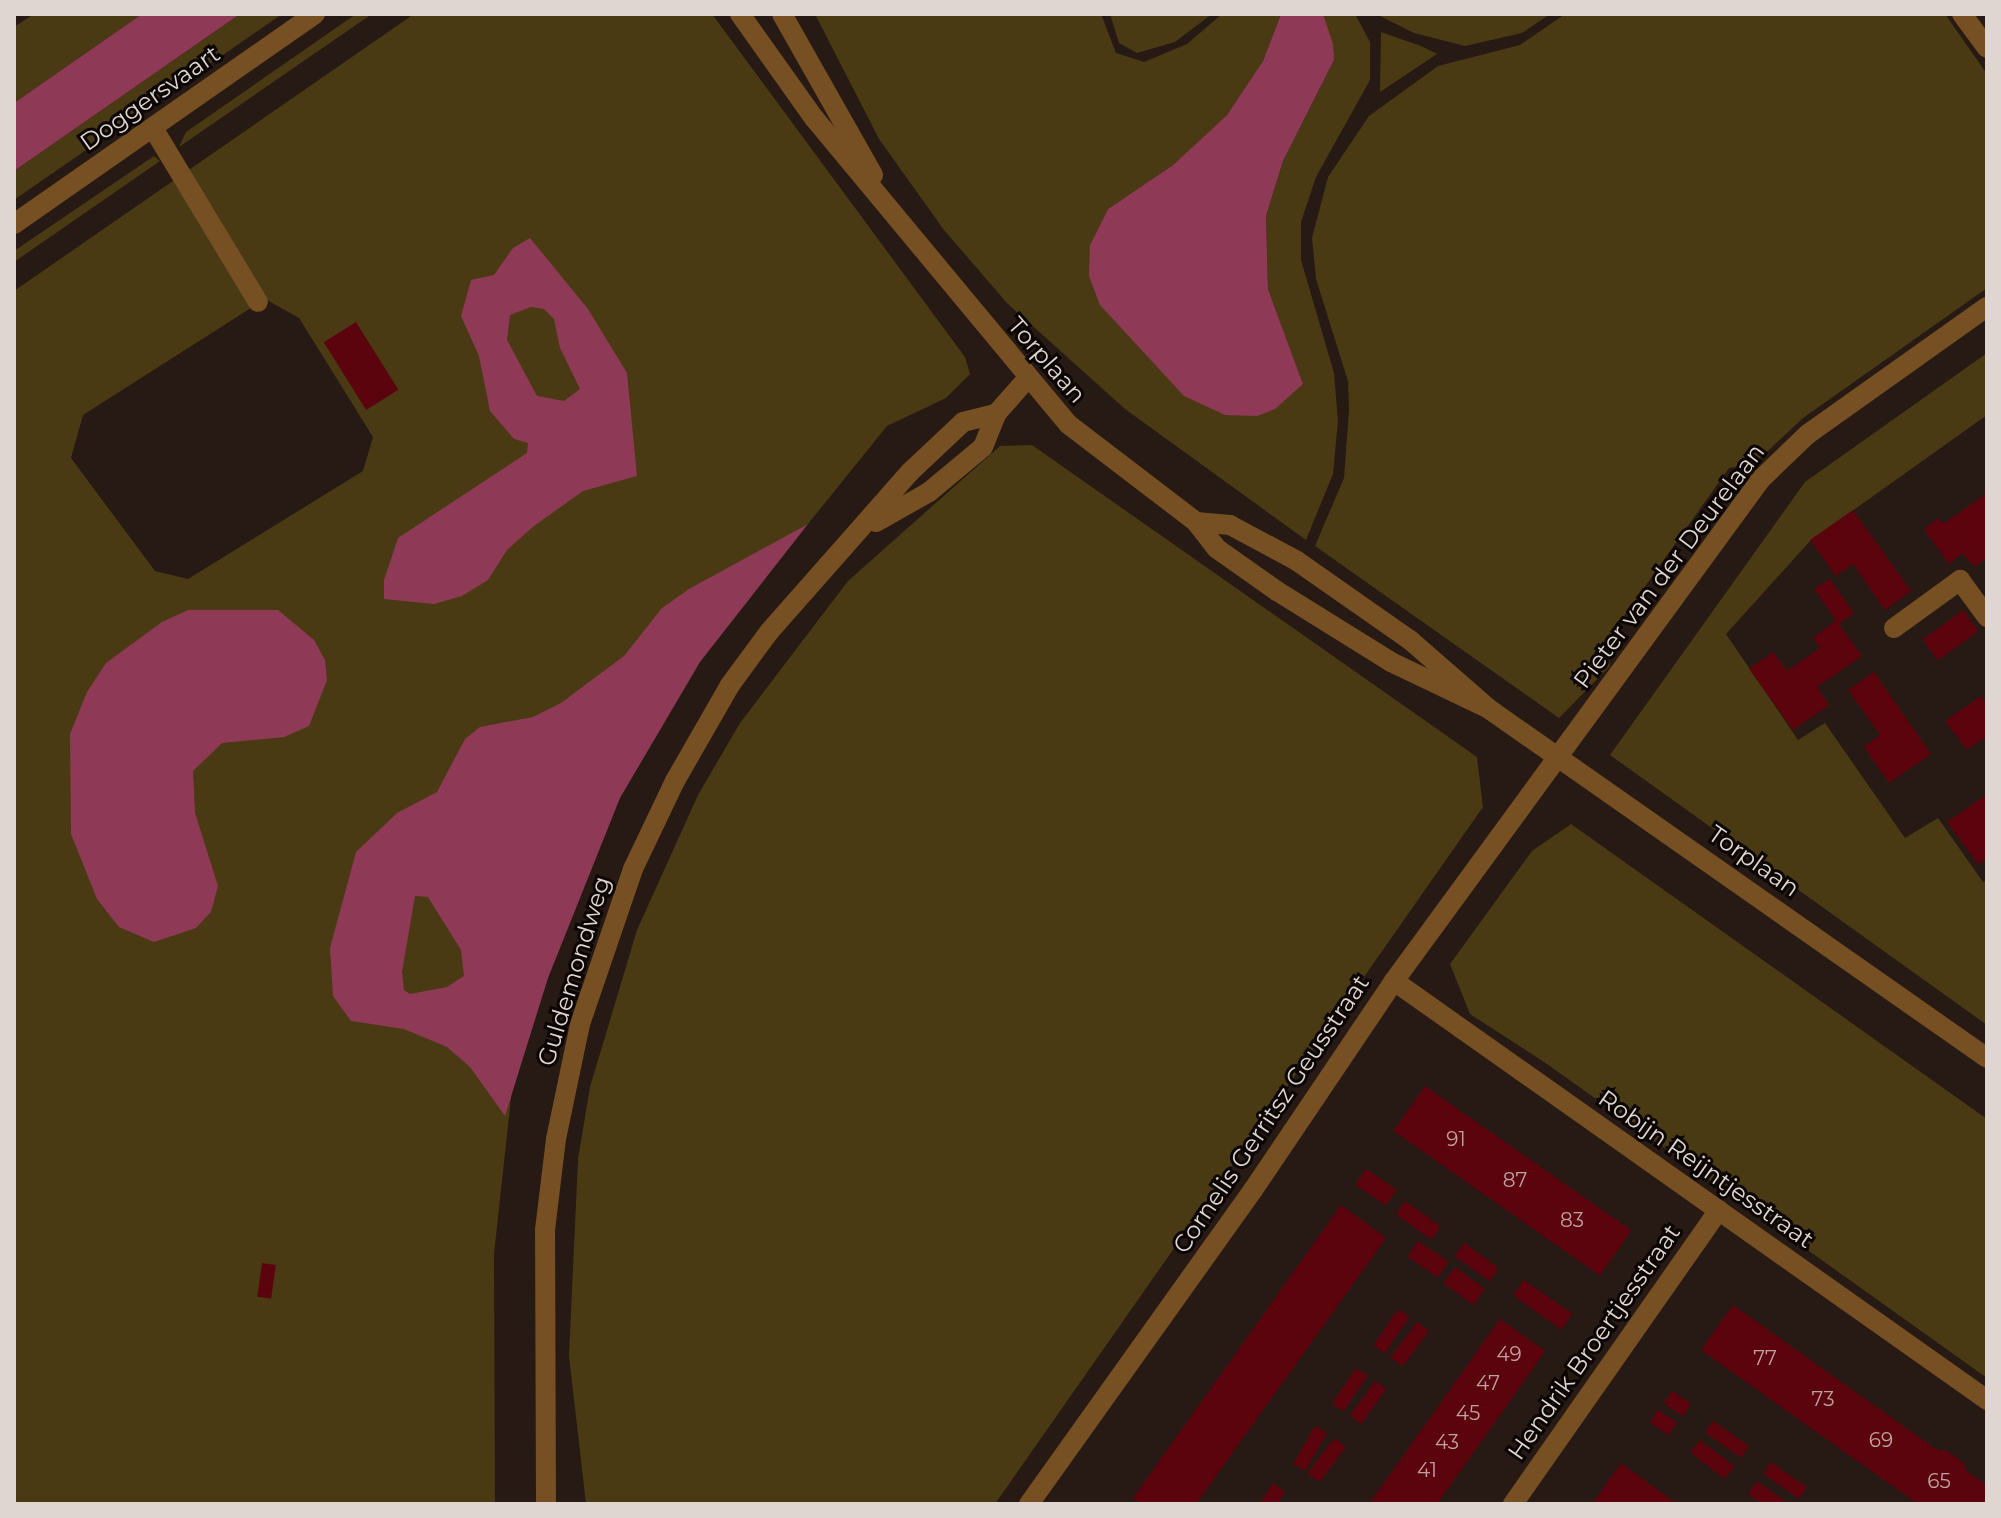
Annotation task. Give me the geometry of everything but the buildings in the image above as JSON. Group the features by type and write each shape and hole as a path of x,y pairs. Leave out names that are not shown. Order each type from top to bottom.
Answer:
{"street":[{"name":"Doggersvaart","path":"14,224 315,14"},
{"name":"Torplaan","path":"740,14 814,118 887,203 1026,380 1092,446 1196,522 1216,548 1277,591 1391,662 1489,709"},
{"name":"Torplaan","path":"782,14 836,103 887,203"},
{"path":"1962,14 1987,48"},
{"path":"153,128 258,302"},
{"name":"Pieter van der Deurelaan","path":"1560,757 1768,471 1808,434 1987,307"},
{"name":"Guldemondweg","path":"866,528 929,492 983,447 996,414 1026,380"},
{"name":"Guldemondweg","path":"546,1504 545,1230 571,1060 611,923 675,781 730,685 818,570 866,528 910,472 963,422 996,414"},
{"name":"Torplaan","path":"1196,522 1230,525 1297,561 1410,640 1489,709 1987,1058"},
{"path":"1894,628 1960,580 1980,592 1987,617"},
{"name":"Cornelis Gerritsz Geusstraat","path":"1029,1504 1253,1190 1394,981 1560,757"},
{"name":"Robijn Reijntjesstraat","path":"1394,981 1987,1400"},
{"name":"Hendrik Broertjesstraat","path":"1513,1504 1719,1210"}],"shaded area":[{"path":"34,14 142,14 14,103 14,27"},
{"path":"142,14 240,14 14,171 14,103"},
{"path":"240,14 282,14 14,200 14,171"},
{"path":"356,14 372,14 179,147 186,132"},
{"path":"414,14 712,14 965,357 970,374 946,398 887,426 808,524 789,535 741,584 599,808 515,1062 494,1254 495,1504 14,1504 14,291","holes":["265,299 299,318 373,437 363,471 188,579 155,571 71,458 83,415"]},
{"path":"815,14 1101,14 1116,53 1144,62 1187,44 1222,14 1281,14 1263,61 1227,115 1173,165 1108,209 1090,245 1303,384 1268,289 1266,216 1283,161 1334,60 1323,14 1355,14 1370,42 1370,80 1316,177 1301,222 1301,260 1334,373 1338,421 1333,474 1306,540 1125,409 1007,303 944,230 879,139"},
{"path":"1110,14 1212,14 1175,42 1137,53 1119,43"},
{"path":"1281,14 1323,14 1333,44 1334,60 1283,161 1266,216 1268,289 1303,384 1275,409 1257,416 1225,415 1184,396 1100,305 1089,276 1090,245 1108,209 1173,165 1227,115 1263,61"},
{"path":"1376,14 1550,14 1522,33 1465,46 1414,33"},
{"path":"1565,14 1945,14 1987,74 1987,288 1803,418 1754,464 1729,468 1607,640 1610,666 1559,718 1315,546 1344,478 1349,410 1348,381 1316,279 1312,238 1328,177 1369,116 1438,66 1520,45"},
{"path":"1381,32 1421,46 1437,54 1380,92"},
{"path":"154,156 160,161 14,262 14,251"},
{"path":"530,238 588,309 627,373 637,476 583,491 534,526 507,550 488,580 462,596 434,604 384,599 384,580 398,538 527,453 528,443 514,439 490,411 479,356 461,316 471,280 494,275 513,248","holes":["531,307 544,309 554,319 560,348 580,389 564,401 537,396 507,340 510,315"]},
{"path":"1987,353 1987,415 1810,541 1726,634 1798,740 1825,723 1905,838 1938,818 1983,882 1987,880 1987,1025 1610,755 1805,482"},
{"path":"1032,445 1477,757 1483,807 995,1504 586,1504 569,1356 578,1159 590,1087 637,930 698,795 740,723 848,581 1000,446"},
{"path":"808,524 700,662 620,798 548,978 505,1116 470,1067 447,1047 404,1029 351,1021 333,996 330,948 356,852 397,813 437,792 465,739 480,727 533,717 561,703 624,656 662,608 689,589","holes":["415,896 428,897 461,950 464,976 447,987 410,994 404,990 402,972"]},
{"path":"188,610 278,610 314,640 325,660 327,680 309,726 284,737 222,743 193,771 195,813 218,886 211,912 196,928 154,942 119,927 97,899 71,834 70,734 87,692 106,663 162,622"},
{"path":"1571,824 1987,1119 1987,1378 1547,1064 1470,1014 1450,964 1532,851"}]}
